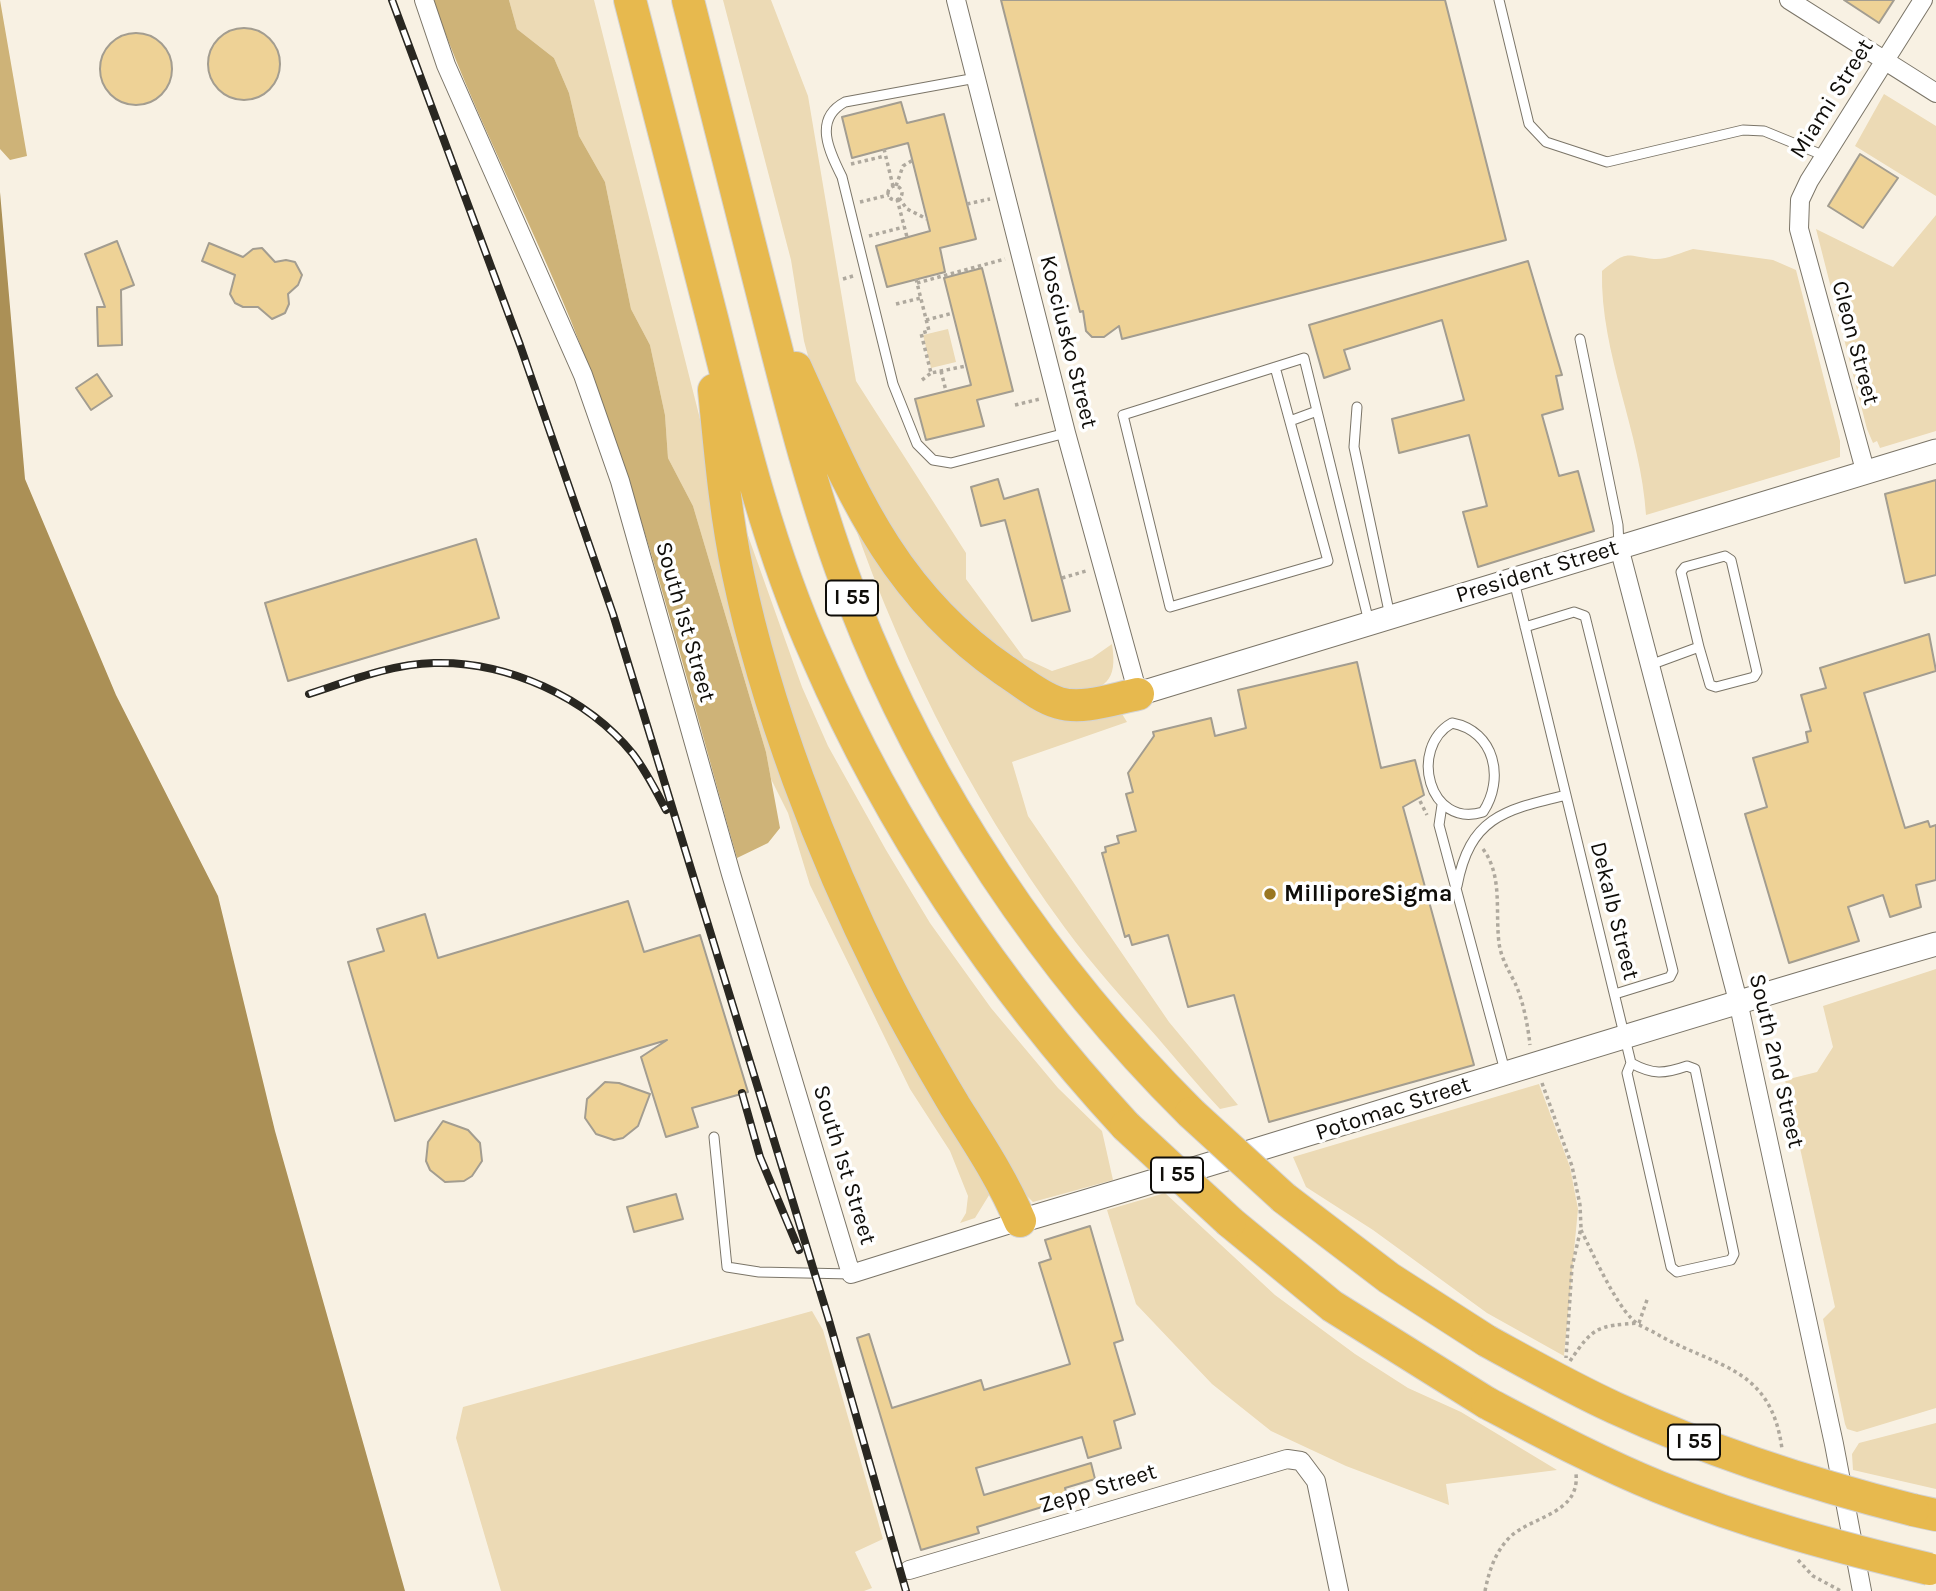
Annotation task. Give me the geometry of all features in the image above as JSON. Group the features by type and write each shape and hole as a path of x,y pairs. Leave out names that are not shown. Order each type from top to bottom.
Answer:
{"highway":[{"name":"I 55","path":"630,0 753,475 781,565 816,655 857,743 904,831 954,912 1052,1042 1126,1126 1230,1222 1332,1306 1487,1403 1608,1465 1807,1549"},
{"name":"I 55","path":"688,0 799,435 853,602 891,690 932,771 981,853 1036,933 1102,1016 1191,1113 1284,1198 1389,1278 1487,1341 1612,1407 1727,1455 1846,1493 1925,1512"},
{"path":"704,287 726,512 738,576 765,674 796,769 841,887 883,978 948,1094 994,1167 1020,1221"},
{"path":"763,296 867,520 907,580 929,604 987,658 1059,703 1095,703 1138,694"},
{"path":"1807,1549 1934,1576"}],"street":[{"name":"South 1st Street","path":"424,0 446,65 583,375 620,481 734,887 850,1274"},
{"name":"Kosciusko Street","path":"956,0 1066,433 1138,694"},
{"path":"1789,0 1936,93"},
{"name":"Miami Street","path":"1798,229 1800,201 1825,156 1923,0"},
{"name":"Cleon Street","path":"1798,229 1865,471"},
{"name":"President Street","path":"1138,694 1936,451"},
{"name":"South 2nd Street","path":"1619,547 1738,1001 1834,1444 1862,1591"},
{"name":"Potomac Street","path":"850,1274 1313,1135 1738,1001 1936,944"},
{"name":"Zepp Street","path":"909,1570 1287,1459 1301,1461 1316,1481 1339,1591"}],"lane":[{"path":"1499,0 1529,124 1546,142 1607,162 1743,130 1764,131 1825,156"},
{"path":"976,78 845,102 832,110 826,122 827,137 848,205 893,384 914,438 933,460 951,463 1066,433"},
{"path":"1580,339 1618,525 1619,547"},
{"path":"1275,367 1328,561 1170,607 1123,415 1275,367 1304,358 1317,411 1380,621"},
{"path":"1356,407 1354,447 1380,621"},
{"path":"1290,421 1317,411"},
{"path":"1725,556 1731,560 1758,672 1754,677 1716,687 1710,685 1699,647 1681,572 1685,567 1725,556"},
{"name":"Dekalb Street","path":"1514,579 1631,1063 1627,1073 1671,1267 1677,1272 1731,1260 1734,1254 1695,1069 1687,1066 1663,1074 1647,1072 1631,1063"},
{"path":"1525,627 1574,612 1585,616 1673,971 1671,977 1615,994"},
{"path":"1650,665 1699,647"},
{"path":"1452,723 1472,730 1490,751 1496,775 1493,797 1483,813 1469,817 1452,812 1442,805 1431,780 1428,762 1430,745 1439,731 1452,723"},
{"path":"1456,887 1471,840 1491,821 1524,805 1566,795"},
{"path":"1442,805 1439,825 1505,1073"},
{"path":"1483,813 1491,821"},
{"path":"715,1137 727,1267 759,1272 850,1274"}],"path":[{"path":"884,149 895,186 902,191 898,198 906,237"},
{"path":"851,164 886,156"},
{"path":"889,195 903,166 912,160"},
{"path":"848,205 889,195 898,198 907,209 927,219"},
{"path":"967,204 990,199"},
{"path":"856,239 904,227"},
{"path":"930,373 921,333 929,331 917,281 1005,259"},
{"path":"896,304 921,298"},
{"path":"926,320 953,313"},
{"path":"922,380 930,373 966,366"},
{"path":"941,371 946,391"},
{"path":"1015,405 1042,398"},
{"path":"1062,578 1086,571"},
{"path":"1420,802 1431,821 1439,825"},
{"path":"1471,840 1490,857 1495,872 1499,942 1506,968 1516,985 1536,1064 1577,1185 1580,1228 1572,1267 1565,1370 1588,1334 1610,1325 1639,1323"},
{"path":"1580,1228 1633,1320 1668,1341 1715,1359 1746,1377 1776,1418 1783,1456"},
{"path":"1639,1323 1648,1297"},
{"path":"1485,1591 1492,1564 1511,1536 1566,1504 1574,1491 1575,1466"},
{"path":"1807,1549 1813,1576 1841,1591"}],"shaded area":[{"path":"0,0 27,156 10,160 0,149"},
{"path":"433,0 509,0 517,29 554,58 569,93 579,136 605,182 631,309 650,345 665,415 668,458 693,506 766,752 780,828 768,843 737,858 641,520 596,387 571,321 465,81"},
{"path":"509,0 594,0 699,415 753,663 991,1192 975,1218 960,1223 966,1213 968,1196 950,1151 910,1089 810,885 788,813 771,779 766,752 693,506 668,458 665,415 650,345 631,309 605,182 579,136 569,93 554,58 517,29"},
{"path":"723,0 771,0 808,96 856,381 966,553 966,579 1024,658 1052,671 1092,658 1112,644 1111,675 1101,686 1072,697 993,653 891,546 814,378 804,341 791,260"},
{"path":"1884,94 1936,126 1936,196 1855,146"},
{"path":"0,192 25,479 116,695 218,896 275,1131 405,1591 0,1591"},
{"path":"1936,215 1936,431 1880,448 1877,441 1873,443 1867,429 1816,229 1893,267"},
{"path":"1693,249 1773,260 1796,270 1840,441 1840,457 1646,515 1637,454 1607,332 1602,271 1622,257 1659,259"},
{"path":"948,329 956,362 931,368 923,335"},
{"path":"841,486 979,661 1119,709 1127,722 1012,762 1028,816 1169,1022 1238,1105 1220,1109 1110,984 1029,877 964,770 935,716 884,603"},
{"path":"741,516 802,687 828,746 886,850 930,923 991,1008 1058,1088 1102,1131 1113,1180 1033,1202 964,1103 927,1036 814,790 759,618"},
{"path":"1936,969 1936,1408 1857,1432 1847,1429 1845,1424 1823,1319 1835,1307 1785,1080 1817,1072 1833,1047 1823,1006"},
{"path":"1539,1084 1570,1167 1578,1209 1564,1356 1487,1313 1373,1230 1306,1187 1293,1157"},
{"path":"1165,1193 1275,1295 1355,1354 1408,1388 1461,1412 1557,1470 1446,1484 1449,1505 1346,1466 1271,1431 1212,1384 1136,1304 1107,1210"},
{"path":"812,1311 823,1330 883,1539 855,1552 872,1588 864,1591 501,1591 456,1438 463,1407"},
{"path":"1936,1423 1936,1489 1853,1470 1852,1454 1859,1443"}],"building":[{"path":"1001,0 1445,0 1506,240 1122,339 1119,326 1104,337 1092,337 1086,331 1083,311 1080,312"},
{"path":"1844,0 1894,0 1879,23"},
{"path":"237,28 251,28 270,38 280,57 280,71 270,90 251,100 237,100 218,90 208,71 208,57 218,38"},
{"path":"129,33 143,33 162,43 172,62 172,76 162,95 143,105 129,105 110,95 100,76 100,62 110,43"},
{"path":"901,102 907,123 944,114 976,239 940,248 945,272 887,287 876,246 930,231 908,143 852,158 842,117"},
{"path":"1860,154 1898,178 1863,228 1828,206"},
{"path":"117,241 134,285 121,290 122,345 98,346 97,307 105,307 85,254"},
{"path":"209,243 243,257 253,249 262,248 275,262 295,262 302,275 298,285 288,294 289,304 285,313 272,319 258,307 243,307 235,303 230,294 235,275 202,261"},
{"path":"1528,261 1562,375 1556,376 1563,409 1542,415 1559,476 1578,471 1594,531 1478,567 1463,512 1487,506 1469,435 1399,453 1392,419 1464,400 1442,320 1344,350 1350,369 1324,378 1309,325"},
{"path":"982,268 1013,391 977,400 984,426 926,440 915,399 971,385 944,278"},
{"path":"97,374 112,396 91,410 76,388"},
{"path":"998,479 1004,499 1038,489 1070,611 1032,621 1005,520 981,526 971,487"},
{"path":"1936,480 1936,575 1905,583 1885,494"},
{"path":"476,539 499,618 288,681 265,603"},
{"path":"1929,634 1936,671 1864,693 1905,828 1928,821 1930,827 1936,825 1936,880 1916,885 1921,907 1890,917 1883,895 1848,907 1859,941 1789,963 1745,814 1767,807 1753,758 1808,742 1806,732 1811,731 1801,695 1826,688 1820,668"},
{"name":"MilliporeSigma","path":"1357,662 1381,768 1415,760 1424,795 1403,807 1474,1065 1269,1122 1234,995 1188,1007 1168,935 1132,945 1129,935 1125,937 1102,853 1106,852 1105,847 1119,843 1117,836 1136,831 1126,794 1133,792 1128,773 1154,736 1153,732 1211,718 1215,736 1246,728 1238,690"},
{"path":"628,901 644,952 700,935 748,1092 692,1108 698,1127 666,1137 641,1057 667,1040 395,1121 348,962 384,951 377,929 425,914 438,958"},
{"path":"605,1082 619,1083 650,1094 638,1126 623,1138 614,1140 596,1134 585,1118 587,1099"},
{"path":"443,1121 468,1130 480,1143 482,1161 472,1176 464,1181 445,1182 430,1170 426,1161 428,1142"},
{"path":"676,1194 683,1219 634,1232 627,1207"},
{"path":"1090,1226 1123,1340 1114,1343 1135,1414 1114,1421 1121,1448 1088,1458 1082,1437 976,1468 984,1495 1091,1463 1095,1479 1065,1488 1068,1499 977,1527 979,1533 921,1550 857,1338 869,1334 892,1408 981,1380 984,1390 1070,1364 1039,1263 1051,1259 1045,1240"}],"railway":[{"path":"392,0 520,345 613,614 828,1317 906,1591"},
{"path":"309,694 370,674 418,664 462,664 517,676 544,686 593,715 633,754 666,810"},
{"path":"742,1093 760,1157 799,1250"}],"place":[{"name":"MilliporeSigma","path":"1270,894"}]}
